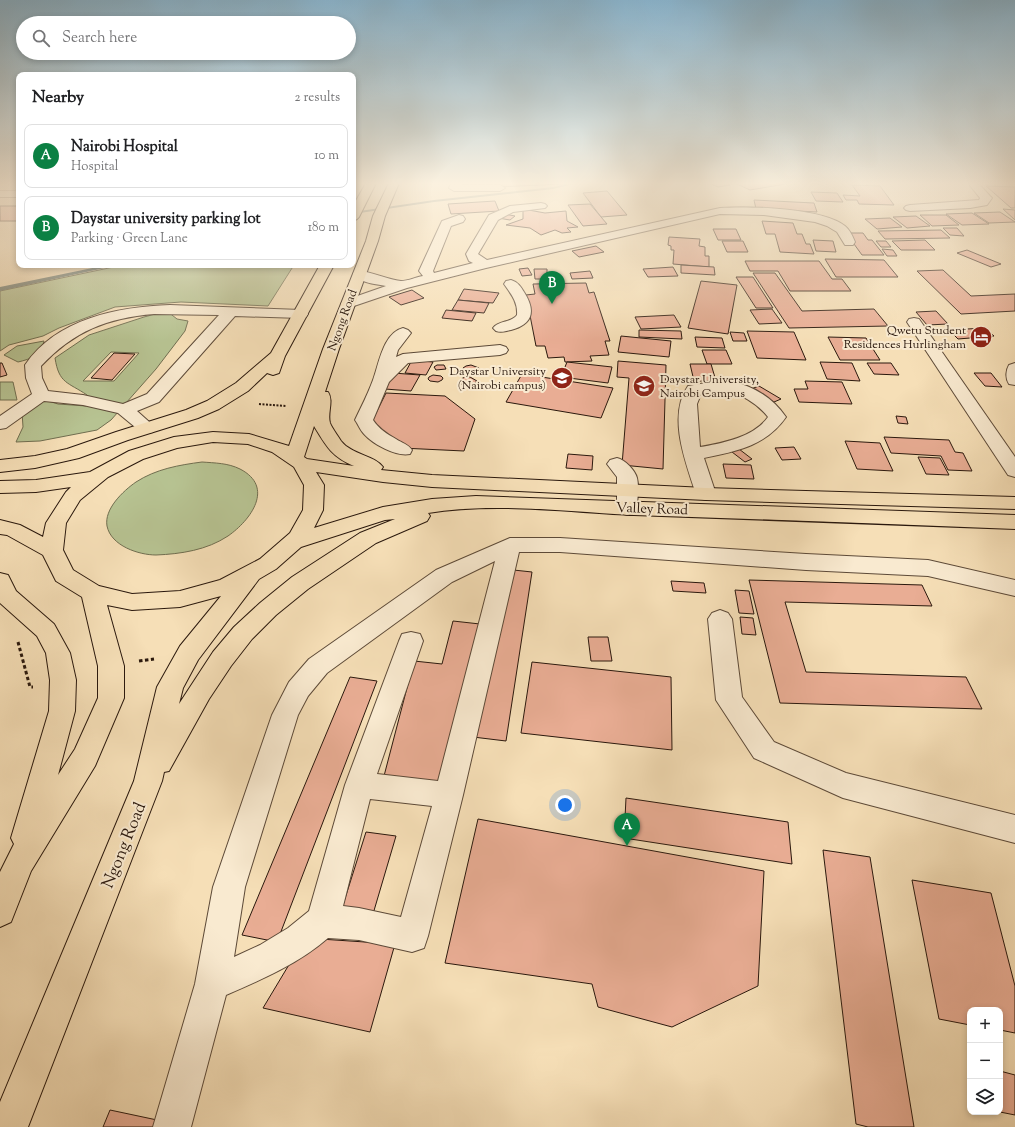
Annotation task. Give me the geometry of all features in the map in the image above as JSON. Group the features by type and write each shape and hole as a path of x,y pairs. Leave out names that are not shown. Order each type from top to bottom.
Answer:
{"main road":[{"name":"Ngong Road","path":"298,461 312,408 374,236"},
{"path":"174,443 244,403 265,382 272,373 277,356 325,268"},
{"path":"0,466 35,462 72,454 192,414 213,405 242,387 277,356"},
{"path":"323,377 321,422 335,446 349,457 374,467 416,479"},
{"path":"213,437 248,439 279,448 298,461 314,485 313,510 298,538 268,564 251,574 227,586 180,599 132,602 92,593 64,575 52,550 56,523 73,496 97,476 136,455 174,443 213,437"},
{"name":"Valley Road","path":"298,461 383,476 627,499 1015,522"},
{"path":"0,486 15,488 52,485 97,476"},
{"name":"Valley Road","path":"294,542 383,514 448,504 476,502 627,499 706,494 1015,503"},
{"path":"148,781 200,692 222,659 243,633 268,609 300,583 368,538 448,504"},
{"path":"0,527 13,530 52,550"},
{"name":"Ngong Road","path":"9,1127 148,781 170,687 189,653 251,574"},
{"path":"0,580 7,596 46,630 58,653 63,680 62,711 19,863 0,911"},
{"path":"19,863 85,757 111,698 111,666 92,593"}],"street":[{"path":"431,278 426,271 441,236"},
{"path":"483,236 472,254 474,258 485,264"},
{"path":"348,304 402,285 485,264 611,236"},
{"path":"845,236 849,242"},
{"path":"360,274 372,279 402,285"},
{"path":"501,328 518,323 523,317 523,304 517,290 511,284"},
{"path":"41,395 34,378 33,366 47,350 75,330 110,317 148,309 301,314"},
{"path":"124,409 146,402 153,398 231,311"},
{"path":"914,322 1015,471"},
{"path":"403,333 390,349 381,380 364,420 371,431 390,444 403,450"},
{"path":"381,380 403,359 500,350"},
{"path":"1015,368 1015,380"},
{"path":"694,454 720,449 748,440 774,424 777,417 772,408 751,394 731,387 710,387 694,390 688,404 690,444 706,494"},
{"path":"0,424 41,395 83,400 124,409 147,428"},
{"path":"617,464 627,477 627,499"},
{"path":"172,1127 212,984 229,887 285,715 298,689 318,666 444,576 510,545 560,545 806,562 928,568 1015,588"},
{"path":"322,921 359,924 412,936 510,545"},
{"path":"720,619 729,700 764,750 842,785 1015,829"},
{"path":"212,984 272,957 300,940 322,921 359,785 412,641"},
{"path":"359,785 448,795"}],"path":[{"path":"244,403 312,408"},
{"path":"18,641 30,687 63,680"}],"green space":[{"path":"109,268 292,268 268,306 181,302 115,307 59,328 43,336 9,345 0,351 0,291"},
{"path":"167,311 177,319 188,321 185,331 156,369 111,420 97,430 40,441 16,442 23,427 22,412 45,400 58,404 86,406 87,395 62,378 55,358 89,335","holes":["111,352 139,353 114,381 83,381"]},
{"path":"44,341 41,350 35,356 27,359 18,362 4,355 17,346"},
{"path":"0,382 13,382 17,400 0,400"},
{"path":"202,462 221,464 240,469 250,476 256,485 258,494 256,503 251,513 237,529 220,541 203,548 156,555 149,555 134,551 120,544 114,539 107,526 107,520 111,507 120,495 136,482 152,474 176,466"}],"building":[{"path":"716,236 739,236 741,240 718,240"},
{"path":"775,236 803,236 806,244 810,244 814,254 780,252"},
{"path":"848,236 865,236 868,240 872,240 884,255 862,255"},
{"path":"882,236 947,236 950,238 885,239"},
{"path":"669,237 700,239 699,246 705,247 705,256 709,256 709,267 673,264 674,250 671,250 671,246 668,245"},
{"path":"813,240 833,241 836,252 816,251"},
{"path":"925,240 935,250 901,250 892,241"},
{"path":"722,241 743,241 748,252 727,252"},
{"path":"876,241 886,241 891,247 881,247"},
{"path":"596,246 604,252 579,257 572,251"},
{"path":"882,249 893,250 897,256 887,256"},
{"path":"967,250 1001,264 991,267 957,253"},
{"path":"825,259 884,260 898,277 836,277"},
{"path":"745,261 819,261 832,279 842,279 851,291 790,291 778,271 750,271"},
{"path":"681,265 714,267 715,275 681,273"},
{"path":"673,267 678,276 648,277 643,269"},
{"path":"528,268 532,275 522,276 519,269"},
{"path":"534,269 547,269 547,279 535,279"},
{"path":"943,270 971,296 1015,294 1015,311 961,314 917,271"},
{"path":"590,271 593,278 572,279 570,273"},
{"path":"753,273 775,273 802,311 874,309 888,326 789,328"},
{"path":"736,277 753,277 773,308 756,308"},
{"path":"701,281 737,285 728,334 688,328"},
{"path":"586,283 589,293 594,292 610,341 605,341 609,355 590,356 592,361 565,362 564,357 548,358 545,346 536,346 526,295 535,294 533,284"},
{"path":"464,289 499,293 493,303 458,300"},
{"path":"412,290 424,298 401,305 389,297"},
{"path":"458,300 489,303 484,313 452,310"},
{"path":"772,309 782,323 759,324 750,310"},
{"path":"446,310 476,313 472,321 442,318"},
{"path":"936,311 948,324 927,325 916,312"},
{"path":"674,315 681,327 641,329 635,317"},
{"path":"985,328 994,336 958,339 949,330"},
{"path":"639,330 681,331 682,339 639,337"},
{"path":"747,331 794,332 806,360 757,358"},
{"path":"730,332 744,333 747,341 733,341"},
{"path":"621,336 671,341 669,357 618,352"},
{"path":"695,337 722,338 725,348 697,347"},
{"path":"828,337 866,338 880,360 840,360"},
{"path":"702,350 726,350 732,364 707,364"},
{"path":"114,353 135,354 112,380 91,378"},
{"path":"412,360 433,362 426,375 405,373"},
{"path":"618,361 666,365 663,469 622,465 629,378 617,377"},
{"path":"567,362 612,367 608,383 561,377"},
{"path":"820,362 852,363 860,381 827,379"},
{"path":"0,363 2,363 7,375 0,377"},
{"path":"867,363 891,363 899,375 874,374"},
{"path":"690,364 711,364 716,381 694,381"},
{"path":"437,365 444,365 446,369 436,370 434,367"},
{"path":"471,365 479,368 479,371 471,374 463,371 463,368"},
{"path":"393,373 420,375 411,391 385,389"},
{"path":"974,373 991,373 1002,387 985,386"},
{"path":"522,374 613,388 601,418 506,402"},
{"path":"433,375 441,376 443,378 438,382 430,381 428,379 429,377"},
{"path":"470,377 477,381 472,385 462,385 460,382 461,379"},
{"path":"805,381 842,382 852,404 799,402 794,389 808,389"},
{"path":"759,386 781,399 774,402 751,389"},
{"path":"386,393 445,396 475,419 464,451 401,448 372,421"},
{"path":"896,416 906,417 908,424 898,423"},
{"path":"884,437 949,440 955,452 963,453 972,471 948,470 941,456 891,453"},
{"path":"845,441 880,443 893,471 857,469"},
{"path":"794,447 801,459 782,460 775,448"},
{"path":"739,449 752,459 745,462 732,452"},
{"path":"568,454 593,456 592,470 566,468"},
{"path":"918,457 940,458 949,475 926,474"},
{"path":"723,464 751,465 754,479 726,478"},
{"path":"504,569 532,572 506,741 473,737"},
{"path":"749,580 922,585 932,606 785,602 806,672 966,677 982,709 780,703"},
{"path":"671,581 704,583 706,593 673,591"},
{"path":"735,590 749,591 754,614 739,613"},
{"path":"740,617 753,618 756,635 742,634"},
{"path":"453,621 480,624 440,783 384,776 414,661 442,664"},
{"path":"588,637 608,637 612,661 591,661"},
{"path":"532,662 671,677 672,750 521,733"},
{"path":"350,677 377,681 277,942 242,935"},
{"path":"626,798 788,822 792,864 624,838"},
{"path":"478,819 764,871 758,986 672,1027 598,1007 592,984 445,963"},
{"path":"366,832 396,836 373,914 342,908"},
{"path":"823,850 870,857 914,1127 868,1127 856,1124"},
{"path":"912,880 991,893 1015,986 1015,1033 1003,1031 1003,1007 967,1007 967,1024 939,1019"},
{"path":"305,938 395,944 370,1032 263,1008"},
{"path":"1003,1072 1015,1075 1015,1115 1003,1113"},
{"path":"110,1110 190,1127 103,1127"}],"waterway":[{"path":"0,289 101,268"}],"place":[{"name":"Daystar university parking lot","path":"552,304"},
{"name":"Qwetu Student Residences Hurlingham","path":"981,337"},
{"name":"Daystar University (Nairobi campus)","path":"562,378"},
{"name":"Daystar University, Nairobi Campus","path":"644,386"},
{"name":"Nairobi Hospital","path":"627,846"}]}
